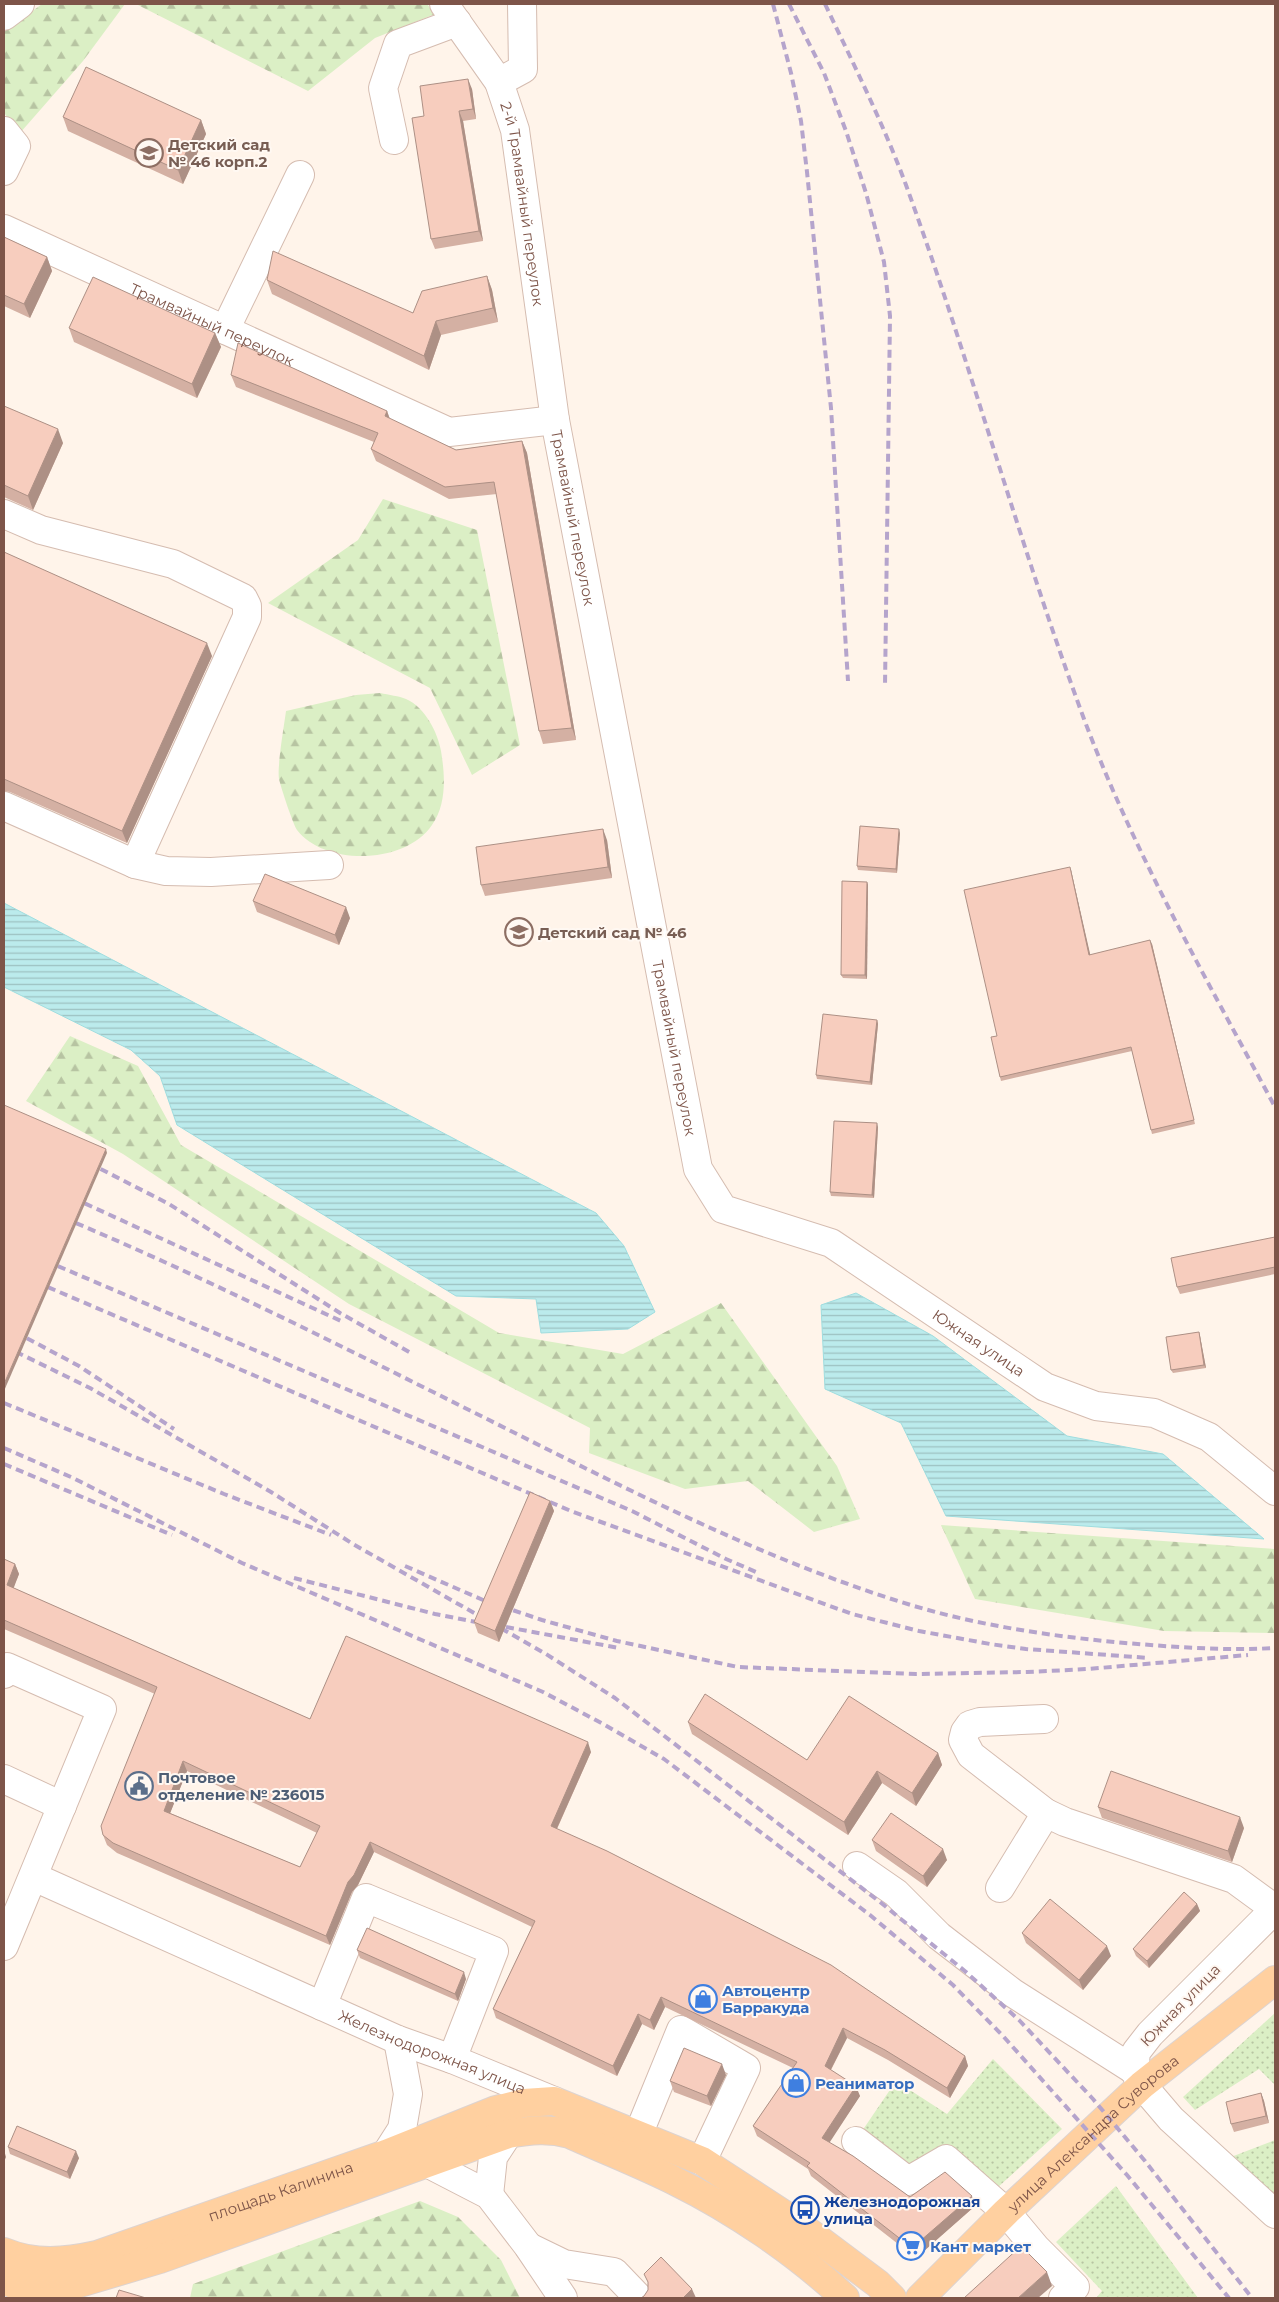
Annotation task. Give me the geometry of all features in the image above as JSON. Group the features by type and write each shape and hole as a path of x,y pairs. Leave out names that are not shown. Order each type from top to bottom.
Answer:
{"main road":[{"name":"улица Александра Суворова","path":"920,2298 1138,2078 1275,1980"},
{"name":"площадь Калинина","path":"4,2252 42,2262 70,2261 98,2255 386,2154 496,2110 524,2103 554,2100"},
{"name":"Железнодорожная улица","path":"554,2100 702,2161 794,2221 878,2284 892,2298"},
{"name":"площадь Калинина","path":"4,2280 16,2285 72,2292 160,2258 508,2134 537,2129 555,2130 570,2134 675,2180 714,2202 781,2247 844,2298"}],"street":[{"path":"4,16 20,4"},
{"path":"499,82 523,69 522,4"},
{"path":"394,140 383,88 398,44 451,13"},
{"name":"2-й Трамвайный переулок","path":"451,13 499,82 515,130 554,420"},
{"path":"4,132 16,146 4,171"},
{"path":"225,330 300,174"},
{"name":"Трамвайный переулок","path":"4,229 449,432 554,420 698,1169"},
{"path":"4,514 41,530 173,564 244,598 247,606 248,617 135,864"},
{"path":"4,806 135,864 166,871 211,872 329,865"},
{"name":"Южная улица","path":"698,1169 723,1209 830,1243 1045,1387 1096,1406 1154,1413 1209,1437 1275,1491"},
{"path":"4,1674 7,1667 102,1709 34,1877 5,1939"},
{"path":"1044,1719 980,1722 970,1725 965,1732 964,1740 971,1755 1046,1813 1065,1822 1234,1879 1275,1909"},
{"path":"4,1779 62,1806"},
{"path":"1000,1888 1046,1813"},
{"path":"857,1866 896,1894 939,1936 1013,1993 1138,2078 1171,2119 1275,2214"},
{"name":"Железнодорожная улица","path":"34,1877 398,2040 452,2059 554,2100"},
{"path":"322,2006 366,1898 494,1951 452,2059"},
{"name":"Южная улица","path":"1138,2078 1136,2052 1150,2034 1275,1909"},
{"path":"638,2135 681,2030 746,2068 702,2161"},
{"path":"386,2154 402,2129 408,2094 398,2040"},
{"path":"489,2195 493,2157 508,2134"},
{"path":"856,2141 908,2181 946,2159 1006,2212 1036,2248 1075,2287 1063,2298"},
{"path":"427,2163 489,2195 528,2246 563,2298"},
{"path":"528,2246 564,2264 614,2272 637,2296"}],"green space":[{"path":"42,4 125,4 83,61 20,133 4,113 4,32"},
{"path":"136,4 427,4 435,14 375,38 308,91"},
{"path":"383,499 477,530 520,745 472,775 430,688 268,603 358,540"},
{"path":"380,693 403,698 413,703 425,714 434,729 441,751 444,789 437,817 420,838 404,847 386,853 366,856 346,855 327,850 310,842 297,830 280,784 279,765 286,711 356,695"},
{"path":"70,1036 138,1066 181,1145 499,1333 623,1354 721,1303 837,1466 860,1519 814,1532 748,1481 685,1489 589,1453 590,1428 349,1304 123,1154 26,1101"},
{"path":"941,1525 1275,1549 1275,1633 1164,1631 975,1599"},
{"path":"1275,2013 1275,2085 1259,2069 1195,2110 1183,2097"},
{"path":"993,2059 1062,2129 997,2188 909,2165 860,2134 896,2081 947,2114"},
{"path":"1275,2140 1275,2199 1231,2157"},
{"path":"1116,2186 1198,2298 1096,2298 1102,2291 1056,2242"},
{"path":"420,2201 458,2217 501,2260 520,2298 190,2298 193,2284"}],"water":[{"path":"4,903 596,1213 624,1246 655,1312 628,1329 541,1333 536,1299 456,1296 177,1125 160,1076 131,1050 4,987"},
{"path":"856,1293 933,1336 1067,1436 1163,1454 1264,1539 946,1516 901,1423 825,1389 821,1305"}],"building":[{"path":"86,67 201,120 178,170 63,117"},
{"path":"468,79 473,109 459,111 479,231 431,239 412,118 424,116 420,86"},
{"path":"4,237 47,257 24,304 4,295"},
{"path":"273,251 413,313 422,291 487,276 493,308 436,321 424,356 267,280"},
{"path":"93,277 215,333 192,384 69,328"},
{"path":"238,343 387,411 385,416 456,450 522,441 572,728 539,731 494,482 445,487 371,449 378,433 231,375"},
{"path":"4,406 58,429 28,496 4,485"},
{"path":"4,552 207,643 122,831 4,779"},
{"path":"860,826 899,829 896,869 857,866"},
{"path":"603,829 608,867 481,885 476,847"},
{"path":"1070,867 1089,955 1150,940 1194,1120 1151,1130 1131,1047 1000,1077 991,1037 997,1036 964,890"},
{"path":"265,874 346,907 335,935 253,901"},
{"path":"842,881 867,882 865,975 841,975"},
{"path":"823,1014 877,1020 870,1082 816,1075"},
{"path":"4,1105 106,1149 4,1384"},
{"path":"834,1121 877,1123 872,1195 830,1192"},
{"path":"1275,1237 1275,1267 1177,1287 1171,1258"},
{"path":"1199,1332 1204,1365 1171,1370 1166,1337"},
{"path":"530,1492 550,1501 495,1631 474,1622"},
{"path":"4,1559 15,1564 7,1585 310,1719 346,1636 588,1742 551,1826 607,1851 831,1965 965,2056 947,2088 885,2050 843,2028 825,2066 856,2086 822,2138 853,2156 910,2197 945,2172 972,2196 912,2248 807,2166 810,2163 753,2126 797,2062 661,1997 650,2020 638,2014 613,2066 493,2009 535,1921 370,1842 354,1875 348,1882 326,1936 113,1843 103,1835 101,1826 157,1687 4,1620","holes":["183,1761 320,1826 300,1867 164,1811"]},
{"path":"705,1694 807,1760 849,1696 938,1753 912,1793 877,1771 844,1822 688,1722"},
{"path":"1111,1771 1240,1817 1228,1851 1098,1807"},
{"path":"891,1813 943,1849 923,1876 872,1840"},
{"path":"1184,1892 1197,1904 1147,1961 1133,1949"},
{"path":"1050,1899 1107,1946 1079,1980 1022,1933"},
{"path":"367,1928 464,1972 455,1994 357,1950"},
{"path":"684,2048 722,2064 707,2096 670,2081"},
{"path":"1261,2093 1266,2116 1231,2124 1226,2102"},
{"path":"17,2126 76,2151 67,2172 8,2147"},
{"path":"1021,2246 1047,2272 1018,2298 964,2298"},
{"path":"661,2257 692,2289 683,2298 641,2298 648,2290 648,2282 644,2274"},
{"path":"119,2290 146,2298 116,2298"}],"railway":[{"path":"773,4 801,121 807,172 831,408 848,681"},
{"path":"789,4 824,73 846,131 866,193 884,262 890,316 885,686"},
{"path":"825,4 878,116 906,185 952,318 1060,653 1104,770 1173,916 1275,1107"},
{"path":"89,1163 169,1204 340,1313 411,1353"},
{"path":"73,1198 341,1321"},
{"path":"64,1218 275,1314 688,1518 847,1584 928,1610 1040,1633 1125,1643 1181,1647 1219,1649 1275,1648"},
{"path":"46,1261 632,1511 726,1559 756,1572"},
{"path":"36,1282 571,1511 852,1614 919,1631 990,1644 1026,1649 1149,1658"},
{"path":"4,1326 79,1366 174,1429"},
{"path":"4,1346 90,1388 271,1492 353,1544 546,1654 615,1698 880,1902 966,1972 1019,2020 1093,2099 1145,2161 1252,2298"},
{"path":"4,1403 224,1494 331,1535"},
{"path":"4,1448 71,1477 242,1563 543,1692 664,1759 870,1915 953,1985 1003,2036 1127,2175 1229,2298"},
{"path":"4,1464 172,1535"},
{"path":"405,1566 483,1600 542,1620 617,1641 738,1667 916,1674 1027,1672 1088,1669 1248,1655"},
{"path":"294,1578 435,1614 486,1624"},
{"path":"506,1627 619,1648"}],"place":[{"name":"Детский сад № 46 корп.2","path":"149,153"},
{"name":"Детский сад № 46","path":"519,932"},
{"name":"Почтовое отделение № 236015","path":"139,1786"},
{"name":"Автоцентр Барракуда","path":"703,1999"},
{"name":"Реаниматор","path":"796,2083"},
{"name":"Железнодорожная улица","path":"805,2210"},
{"name":"Кант маркет","path":"911,2246"}]}
